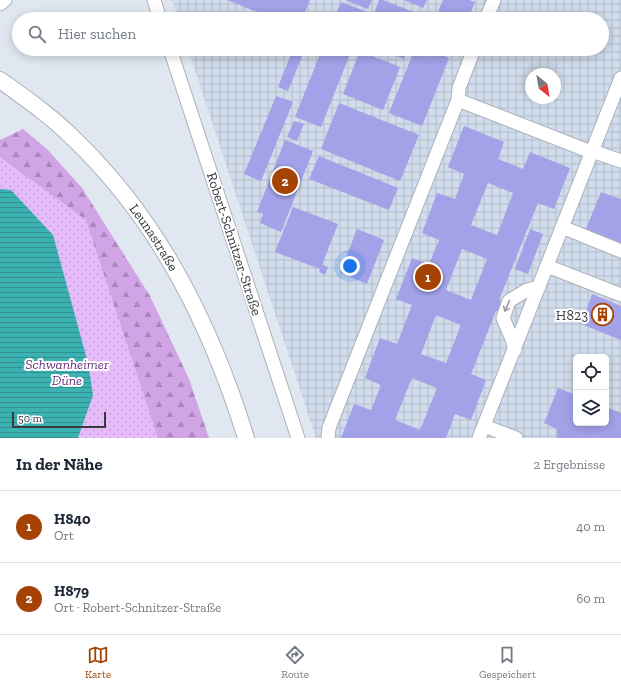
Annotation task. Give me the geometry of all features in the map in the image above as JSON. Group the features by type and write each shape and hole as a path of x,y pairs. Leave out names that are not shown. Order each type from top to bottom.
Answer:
{"main road":[{"name":"Leunastraße","path":"0,80 46,114 78,142 117,184 151,229 177,273 200,318 233,400 246,438"}],"street":[{"path":"0,4 5,0"},
{"path":"154,0 158,12"},
{"path":"489,12 494,0"},
{"name":"Robert-Schnitzer-Straße","path":"172,56 298,438"},
{"path":"328,438 332,420 458,100 459,88 471,56"},
{"path":"479,438 621,78"},
{"path":"458,100 586,150 592,150 621,161"},
{"path":"562,227 621,251"},
{"path":"547,266 621,295"},
{"path":"515,350 503,318 509,301 526,290 539,287"},
{"path":"484,426 516,438"}],"shaded area":[{"path":"172,0 621,0 621,438 316,438 190,56 609,56 609,12 176,12"}],"green space":[{"name":"Schwanheimer Düne","path":"23,129 47,149 82,188 150,296 189,379 209,438 78,438 0,189 0,140"},
{"name":"Schwanheimer Düne","path":"0,157 86,220 158,438 0,438"}],"water":[{"path":"0,189 11,190 53,235 88,363 93,395 78,438 0,438"}],"building":[{"path":"227,0 310,0 305,12 257,12"},
{"path":"345,0 372,0 368,9"},
{"path":"379,0 383,0 413,12 375,12"},
{"path":"404,0 427,0 423,8"},
{"path":"443,0 469,0 475,2 471,12 438,12"},
{"path":"341,2 367,12 337,12"},
{"path":"290,56 302,56 288,91 278,87"},
{"path":"319,56 349,56 321,127 295,117"},
{"path":"358,56 372,56 400,67 383,110 343,94"},
{"path":"396,56 405,56 404,59"},
{"path":"412,56 444,56 449,58 422,126 389,113"},
{"path":"276,96 293,102 261,181 244,174"},
{"path":"339,103 419,135 400,181 321,149"},
{"path":"294,121 304,124 297,141 287,137"},
{"path":"464,126 504,142 498,159 523,169 530,152 570,168 554,209 538,203 499,300 514,306 510,316 496,311 471,374 486,380 471,420 455,414 446,438 341,438 354,404 371,410 381,385 365,378 380,338 397,344 412,305 396,299 412,258 429,264 439,240 422,233 437,193 455,199 464,174 448,167","holes":["488,183 513,193 497,235 471,225","462,249 487,259 471,300 446,290","436,315 461,325 446,363 421,354","412,378 437,388 420,430 395,420"]},
{"path":"285,140 313,151 281,232 260,223 263,214 257,212"},
{"path":"319,156 398,188 389,210 309,179"},
{"path":"601,192 621,199 621,243 586,229"},
{"path":"293,207 338,224 322,265 328,267 325,275 319,272 320,269 275,252"},
{"path":"357,229 384,240 367,284 340,273"},
{"path":"530,229 543,234 528,274 515,269"},
{"name":"H823","path":"592,294 621,306 621,340 581,324"},
{"path":"558,388 573,394 573,426 609,426 609,408 621,413 621,438 557,438 557,429 544,423"}],"place":[{"name":"H879","path":"285,181"},
{"name":"H840","path":"428,277"},
{"name":"H823","path":"603,315"}]}
